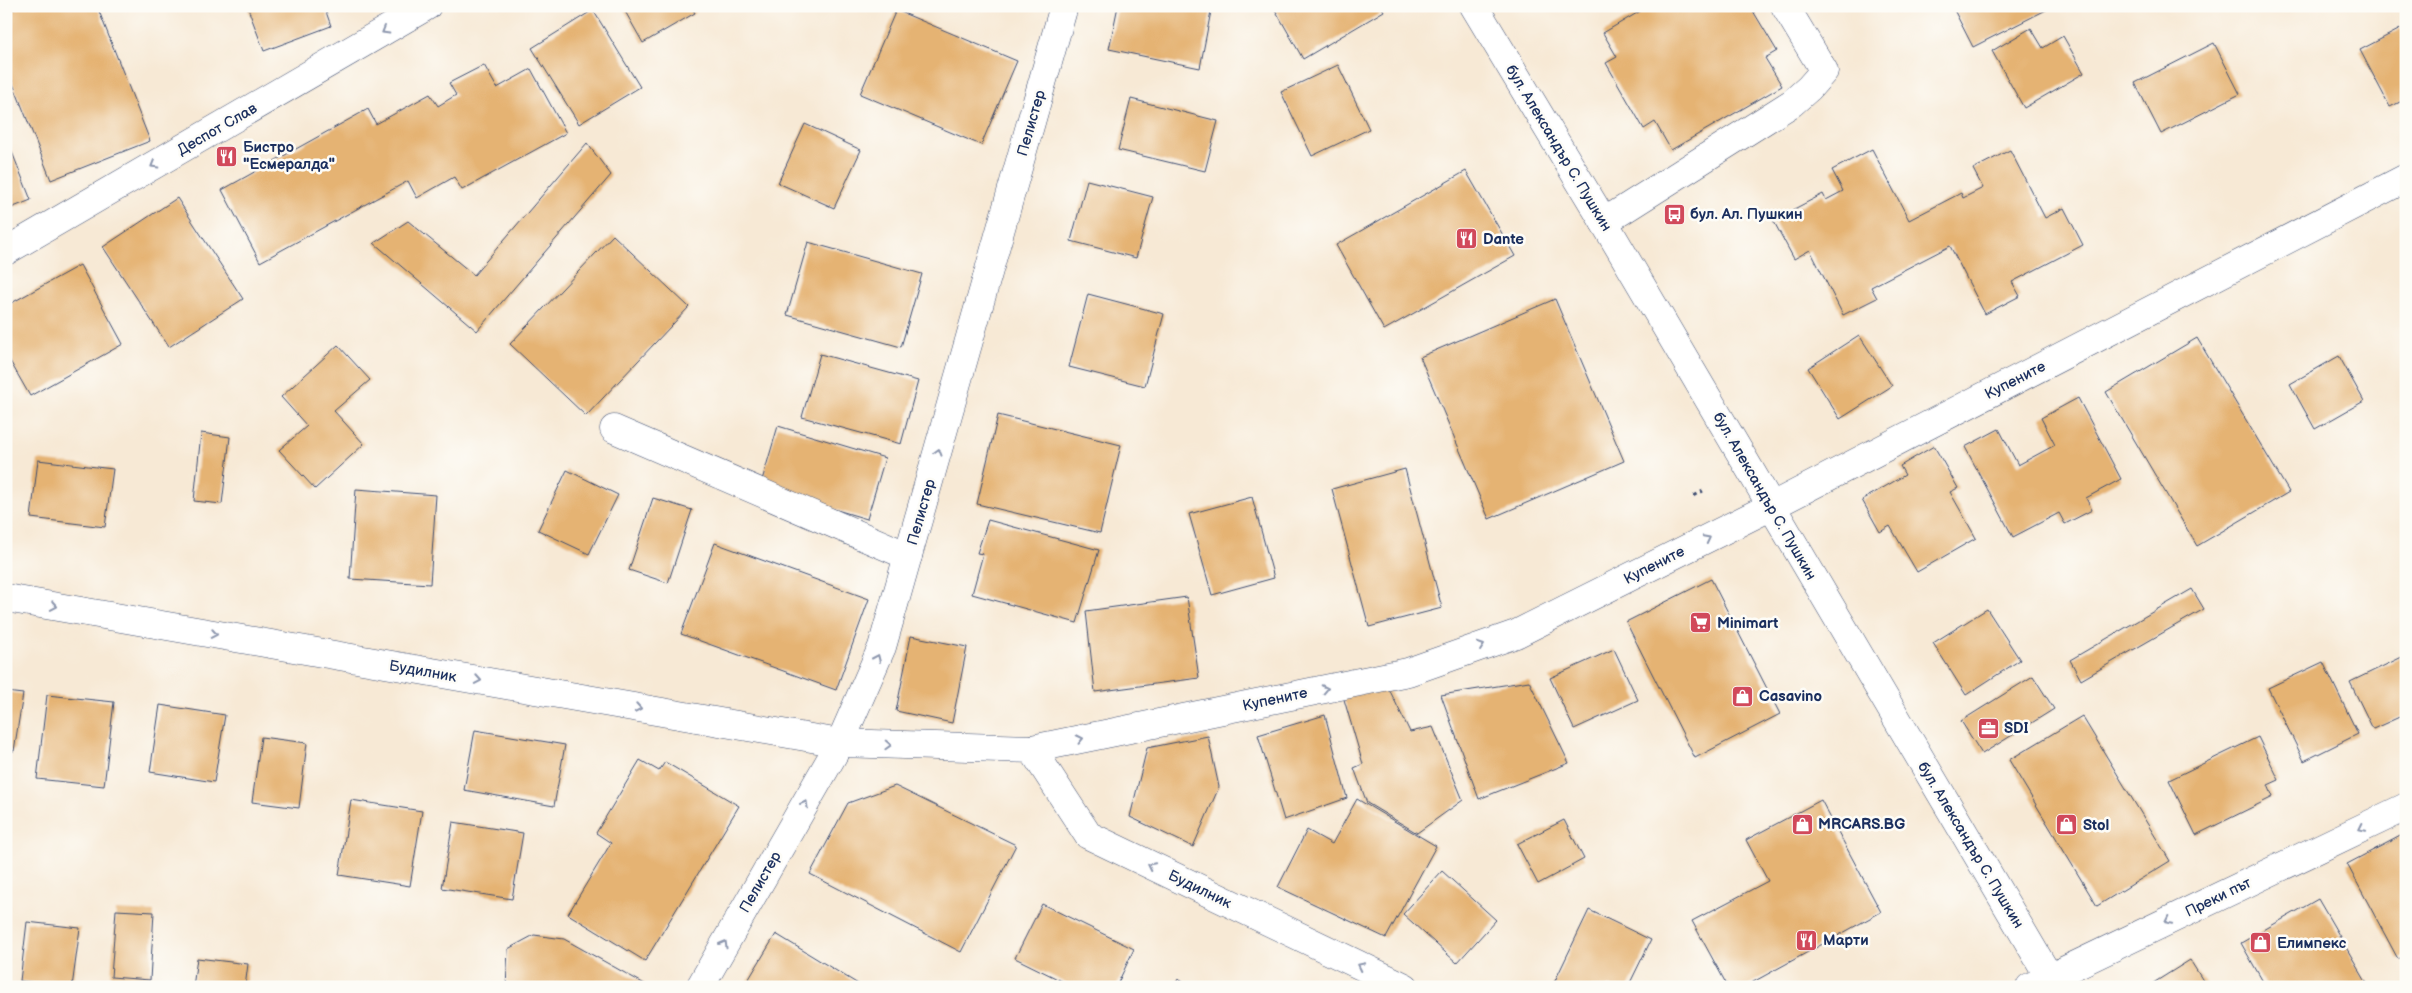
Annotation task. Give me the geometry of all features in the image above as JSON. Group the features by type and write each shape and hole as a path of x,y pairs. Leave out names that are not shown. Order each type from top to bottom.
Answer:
{"street":[{"name":"Деспот Слав","path":"6,251 428,6"},
{"name":"Пелистер","path":"700,987 840,744 882,646 1064,6"},
{"name":"бул. Александър С. Пушкин","path":"1474,6 1604,222 2045,984"},
{"path":"1604,222 1792,103 1814,83 1824,71 1785,6"},
{"name":"Купените","path":"840,744 1032,749 1408,672 1516,634 1770,507 2406,178"},
{"path":"614,429 908,556"},
{"name":"Будилник","path":"6,598 840,744"},
{"name":"Будилник","path":"1032,749 1088,835 1405,987"},
{"name":"Преки път","path":"2045,984 2406,807"}],"path":[{"path":"1694,496 1704,490"}],"building":[{"path":"22,6 97,6 150,141 51,180 6,66 6,12"},
{"path":"247,6 324,6 331,26 264,51"},
{"path":"622,6 691,6 695,13 643,43"},
{"path":"1118,6 1212,6 1200,68 1109,49"},
{"path":"1273,6 1381,6 1384,11 1303,59"},
{"path":"1649,6 1750,6 1777,51 1765,58 1782,86 1671,150 1655,122 1644,129 1606,63 1617,57 1603,33"},
{"path":"1952,6 2047,6 2048,9 1973,47"},
{"path":"593,10 640,87 579,124 532,48"},
{"path":"896,10 1017,61 981,145 860,94"},
{"path":"2406,26 2406,99 2390,107 2360,50"},
{"path":"2031,28 2043,48 2063,36 2084,73 2024,108 1992,51"},
{"path":"2214,43 2240,94 2161,134 2135,83"},
{"path":"484,65 497,88 531,69 566,133 462,190 454,177 417,198 408,181 260,262 222,190 368,109 376,124 430,94 438,106 456,95 449,83"},
{"path":"1338,65 1369,129 1312,156 1281,92"},
{"path":"1131,99 1218,121 1205,171 1118,150"},
{"path":"805,124 861,150 834,208 778,183"},
{"path":"6,137 31,200 6,210"},
{"path":"587,143 611,175 477,331 374,243 408,221 474,275"},
{"path":"1872,149 1909,220 1961,193 1963,198 1983,188 1973,169 2010,150 2045,218 2064,208 2083,245 2012,282 2020,296 1985,314 1950,246 1871,287 1877,298 1843,315 1810,250 1794,259 1773,220 1823,194 1826,200 1843,191 1832,170"},
{"path":"1466,171 1515,256 1384,330 1336,245"},
{"path":"1087,180 1153,197 1136,258 1071,241"},
{"path":"177,198 243,299 169,347 103,247"},
{"path":"613,235 689,307 586,416 510,344"},
{"path":"808,242 922,274 901,347 787,315"},
{"path":"80,265 123,344 30,396 6,354 6,306"},
{"path":"1088,294 1164,314 1145,386 1069,367"},
{"path":"1555,299 1624,461 1489,519 1420,357"},
{"path":"1859,335 1892,386 1840,419 1808,368"},
{"path":"2197,338 2289,492 2197,546 2106,392"},
{"path":"338,345 370,380 334,411 364,444 315,489 279,450 307,426 281,397"},
{"path":"820,354 918,381 901,444 802,417"},
{"path":"2339,356 2364,401 2315,429 2290,384"},
{"path":"2078,398 2121,479 2086,498 2092,510 2065,524 2059,513 2013,537 1965,447 1999,429 2018,465 2055,445 2041,418"},
{"path":"998,415 1121,445 1100,533 977,504"},
{"path":"778,426 885,458 867,519 760,487"},
{"path":"201,433 230,437 222,504 194,501"},
{"path":"1934,446 1958,488 1950,492 1976,538 1917,572 1890,526 1880,532 1862,500 1905,475 1900,466"},
{"path":"38,460 113,469 105,527 31,518"},
{"path":"1405,469 1442,608 1369,627 1332,489"},
{"path":"567,470 618,495 589,554 538,530"},
{"path":"356,489 436,495 430,584 350,579"},
{"path":"1252,497 1274,578 1212,595 1189,514"},
{"path":"653,498 692,510 668,583 629,570"},
{"path":"988,520 1099,550 1077,623 972,594 983,554 977,553"},
{"path":"715,543 869,599 836,690 681,634"},
{"path":"1711,579 1780,714 1695,758 1626,622"},
{"path":"2192,589 2204,609 2081,680 2070,660"},
{"path":"1187,597 1199,678 1095,692 1086,611"},
{"path":"1987,609 2020,660 1966,695 1933,643"},
{"path":"911,636 967,647 952,723 896,711"},
{"path":"1614,649 1638,700 1574,729 1550,678"},
{"path":"2402,657 2406,665 2406,714 2373,729 2350,682"},
{"path":"2323,662 2358,734 2304,761 2268,688"},
{"path":"2033,676 2054,709 1982,754 1961,721"},
{"path":"1529,681 1569,763 1479,799 1441,695"},
{"path":"1389,689 1410,732 1433,727 1463,800 1417,833 1367,803 1354,768 1363,764 1343,696"},
{"path":"6,692 23,694 14,751 6,750"},
{"path":"47,695 114,702 104,786 37,779"},
{"path":"160,705 225,715 214,782 150,772"},
{"path":"1325,715 1347,798 1284,820 1258,735"},
{"path":"2082,716 2170,861 2097,906 2009,760"},
{"path":"475,730 565,745 554,806 464,790"},
{"path":"1208,736 1219,787 1193,847 1130,817 1147,748"},
{"path":"261,737 307,743 299,808 252,802"},
{"path":"2258,737 2279,780 2268,785 2273,797 2196,835 2169,780"},
{"path":"640,760 659,771 665,762 739,806 645,961 568,914 611,843 596,833"},
{"path":"895,786 1016,845 961,952 810,874 848,803"},
{"path":"1357,799 1436,846 1386,938 1278,887 1307,830 1332,844"},
{"path":"351,800 422,811 410,886 339,875"},
{"path":"1821,800 1881,912 1744,987 1728,987 1692,921 1768,881 1746,840"},
{"path":"1564,820 1584,859 1538,884 1517,844"},
{"path":"453,822 523,833 512,899 442,888"},
{"path":"2406,833 2406,955 2398,959 2347,864"},
{"path":"1442,871 1496,920 1457,963 1403,914"},
{"path":"2318,899 2369,987 2266,987 2241,943"},
{"path":"1042,904 1134,949 1116,987 1074,987 1015,958"},
{"path":"116,910 154,912 150,980 111,977"},
{"path":"1589,910 1651,940 1628,987 1552,987"},
{"path":"27,922 80,928 72,987 20,981"},
{"path":"776,934 863,987 744,987"},
{"path":"534,935 564,939 650,987 506,987 508,949"},
{"path":"197,958 248,964 245,987 193,987"},
{"path":"2190,960 2207,987 2147,987"},
{"path":"1178,979 1192,987 1174,987"}],"place":[{"name":"Бистро \"Есмералда\"","path":"227,156"},
{"name":"бул. Ал. Пушкин","path":"1674,214"},
{"name":"Dante","path":"1467,239"},
{"name":"Minimart","path":"1701,623"},
{"name":"Casavino","path":"1743,696"},
{"name":"SDI","path":"1988,728"},
{"name":"MRCARS.BG","path":"1802,824"},
{"name":"Stol","path":"2067,825"},
{"name":"Марти","path":"1807,940"},
{"name":"Елимпекс","path":"2261,943"}]}
